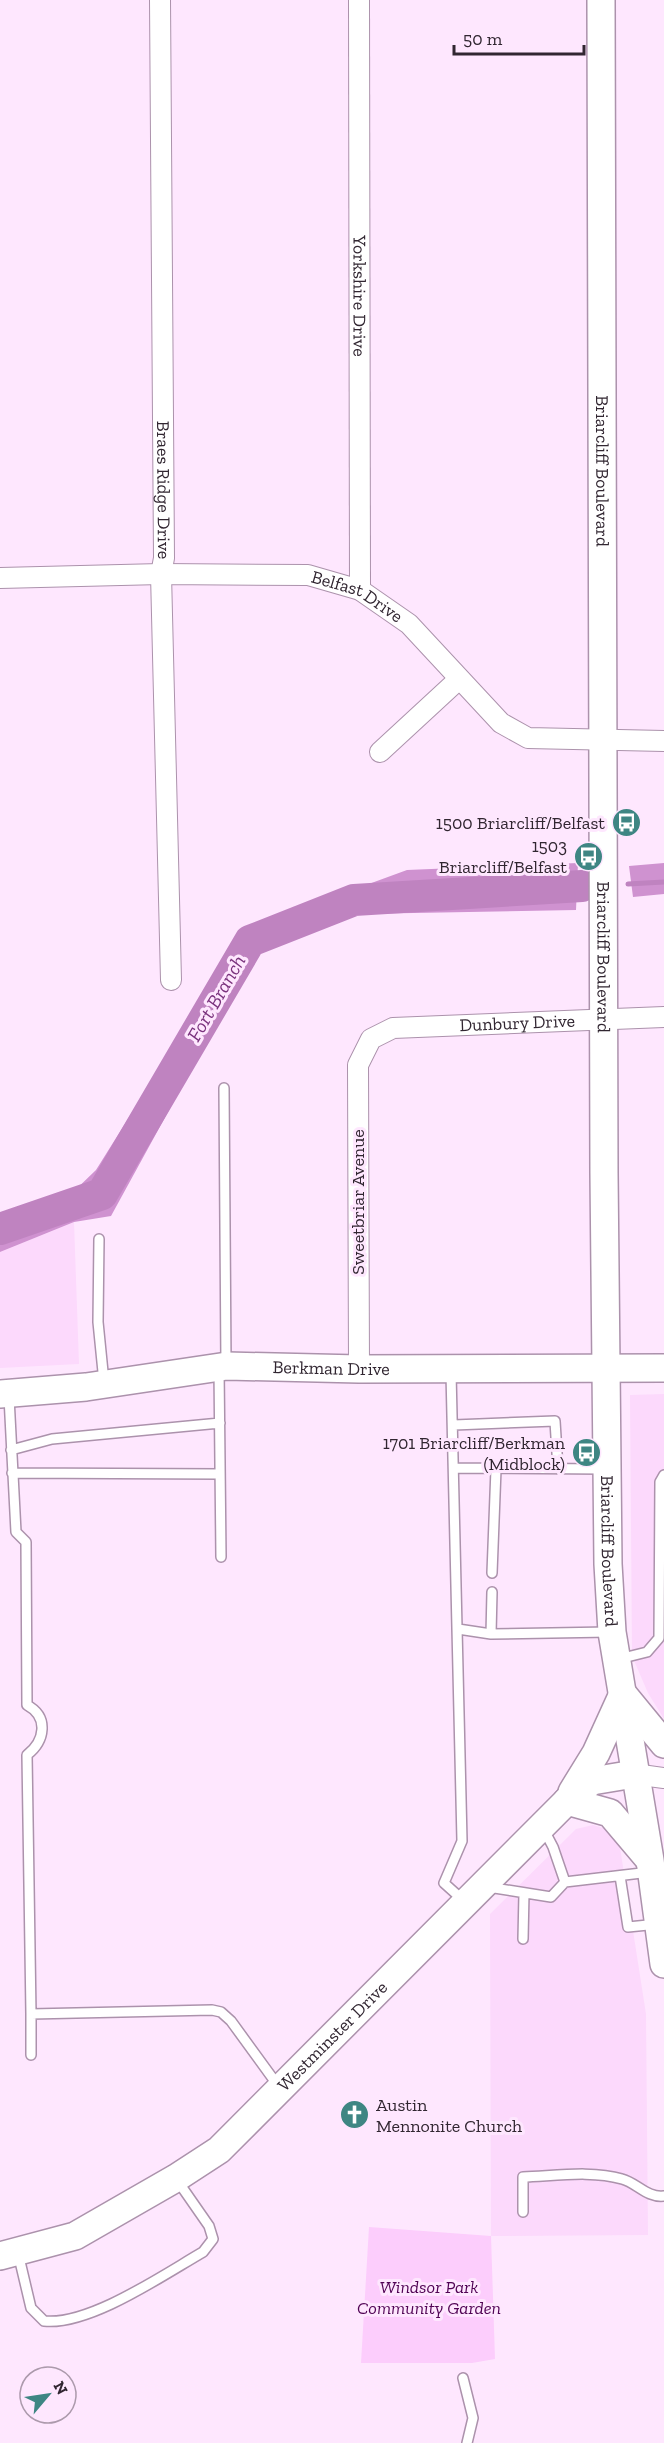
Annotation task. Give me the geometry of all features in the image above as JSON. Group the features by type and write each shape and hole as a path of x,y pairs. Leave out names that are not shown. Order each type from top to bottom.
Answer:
{"street":[{"name":"Braes Ridge Drive","path":"160,0 164,546 161,574 171,980"},
{"name":"Yorkshire Drive","path":"359,0 360,590"},
{"name":"Briarcliff Boulevard","path":"601,0 605,1368 612,1632 634,1774 657,1871 662,1947"},
{"name":"Belfast Drive","path":"0,578 161,574 308,575 360,590 409,624 458,680 501,723 528,738 603,742 664,741"},
{"path":"380,752 458,680"},
{"name":"Dunbury Drive","path":"371,1039 393,1028 664,1017"},
{"name":"Sweetbriar Avenue","path":"359,1369 358,1065 371,1039"},
{"name":"Berkman Drive","path":"4,1394 104,1384 223,1366 359,1369 664,1368"},
{"path":"657,1871 610,1813 567,1801 596,1753 623,1694 664,1744"},
{"path":"634,1774 664,1778"},
{"name":"Westminster Drive","path":"9,2253 75,2236 176,2178 219,2150 567,1801 592,1781 634,1774"}],"lane":[{"path":"221,1557 220,1423 223,1366 225,1088"},
{"path":"99,1239 98,1322 104,1384"},
{"path":"451,1367 462,1841 444,1883 473,1894 524,1893 551,1897 565,1882 657,1871"},
{"path":"4,1394 11,1450 16,1532 26,1542 27,1705 40,1716 42,1737 36,1748 27,1755 31,2055"},
{"path":"454,1425 555,1421 558,1469"},
{"path":"11,1450 52,1439 220,1423"},
{"path":"454,1468 607,1469"},
{"path":"492,1573 496,1468"},
{"path":"12,1473 220,1474"},
{"path":"616,1659 647,1652 659,1638 660,1482 664,1475"},
{"path":"491,1634 492,1592"},
{"path":"458,1629 491,1634 612,1632"},
{"path":"542,1826 553,1847 565,1882"},
{"path":"620,1876 628,1927 662,1947"},
{"path":"523,1939 524,1893"},
{"path":"31,2013 212,2010 231,2021 280,2088"},
{"path":"523,2211 523,2177 583,2175 622,2179 656,2197 664,2196"},
{"path":"9,2253 31,2308 44,2322 60,2323 113,2303 203,2252 213,2239 209,2226 176,2178"},
{"path":"463,2378 473,2418 467,2443"}],"shaded area":[{"path":"578,863 576,910 358,914 254,955 111,1216 74,1222 0,1252 0,1220 68,1197 96,1170 228,959 251,927 407,870"},
{"path":"664,863 664,894 633,897 629,866"},
{"path":"74,1222 79,1364 0,1368 0,1252"},
{"path":"664,1394 664,1719 648,1693 632,1656 630,1395"},
{"path":"593,1825 606,1829 619,1841 646,2014 648,2235 491,2236 490,1914 576,1829"}],"green space":[{"name":"Windsor Park Community Garden","path":"369,2227 491,2236 495,2359 472,2363 361,2363"}],"waterway":[{"name":"Fort Branch","path":"628,884 664,882"},
{"name":"Fort Branch","path":"0,1229 102,1194 250,941 354,900 582,886"}],"place":[{"name":"1500 Briarcliff/Belfast","path":"626,823"},
{"name":"1503 Briarcliff/Belfast","path":"588,856"},
{"name":"1701 Briarcliff/Berkman (Midblock)","path":"586,1453"},
{"name":"Austin Mennonite Church","path":"355,2115"}]}
